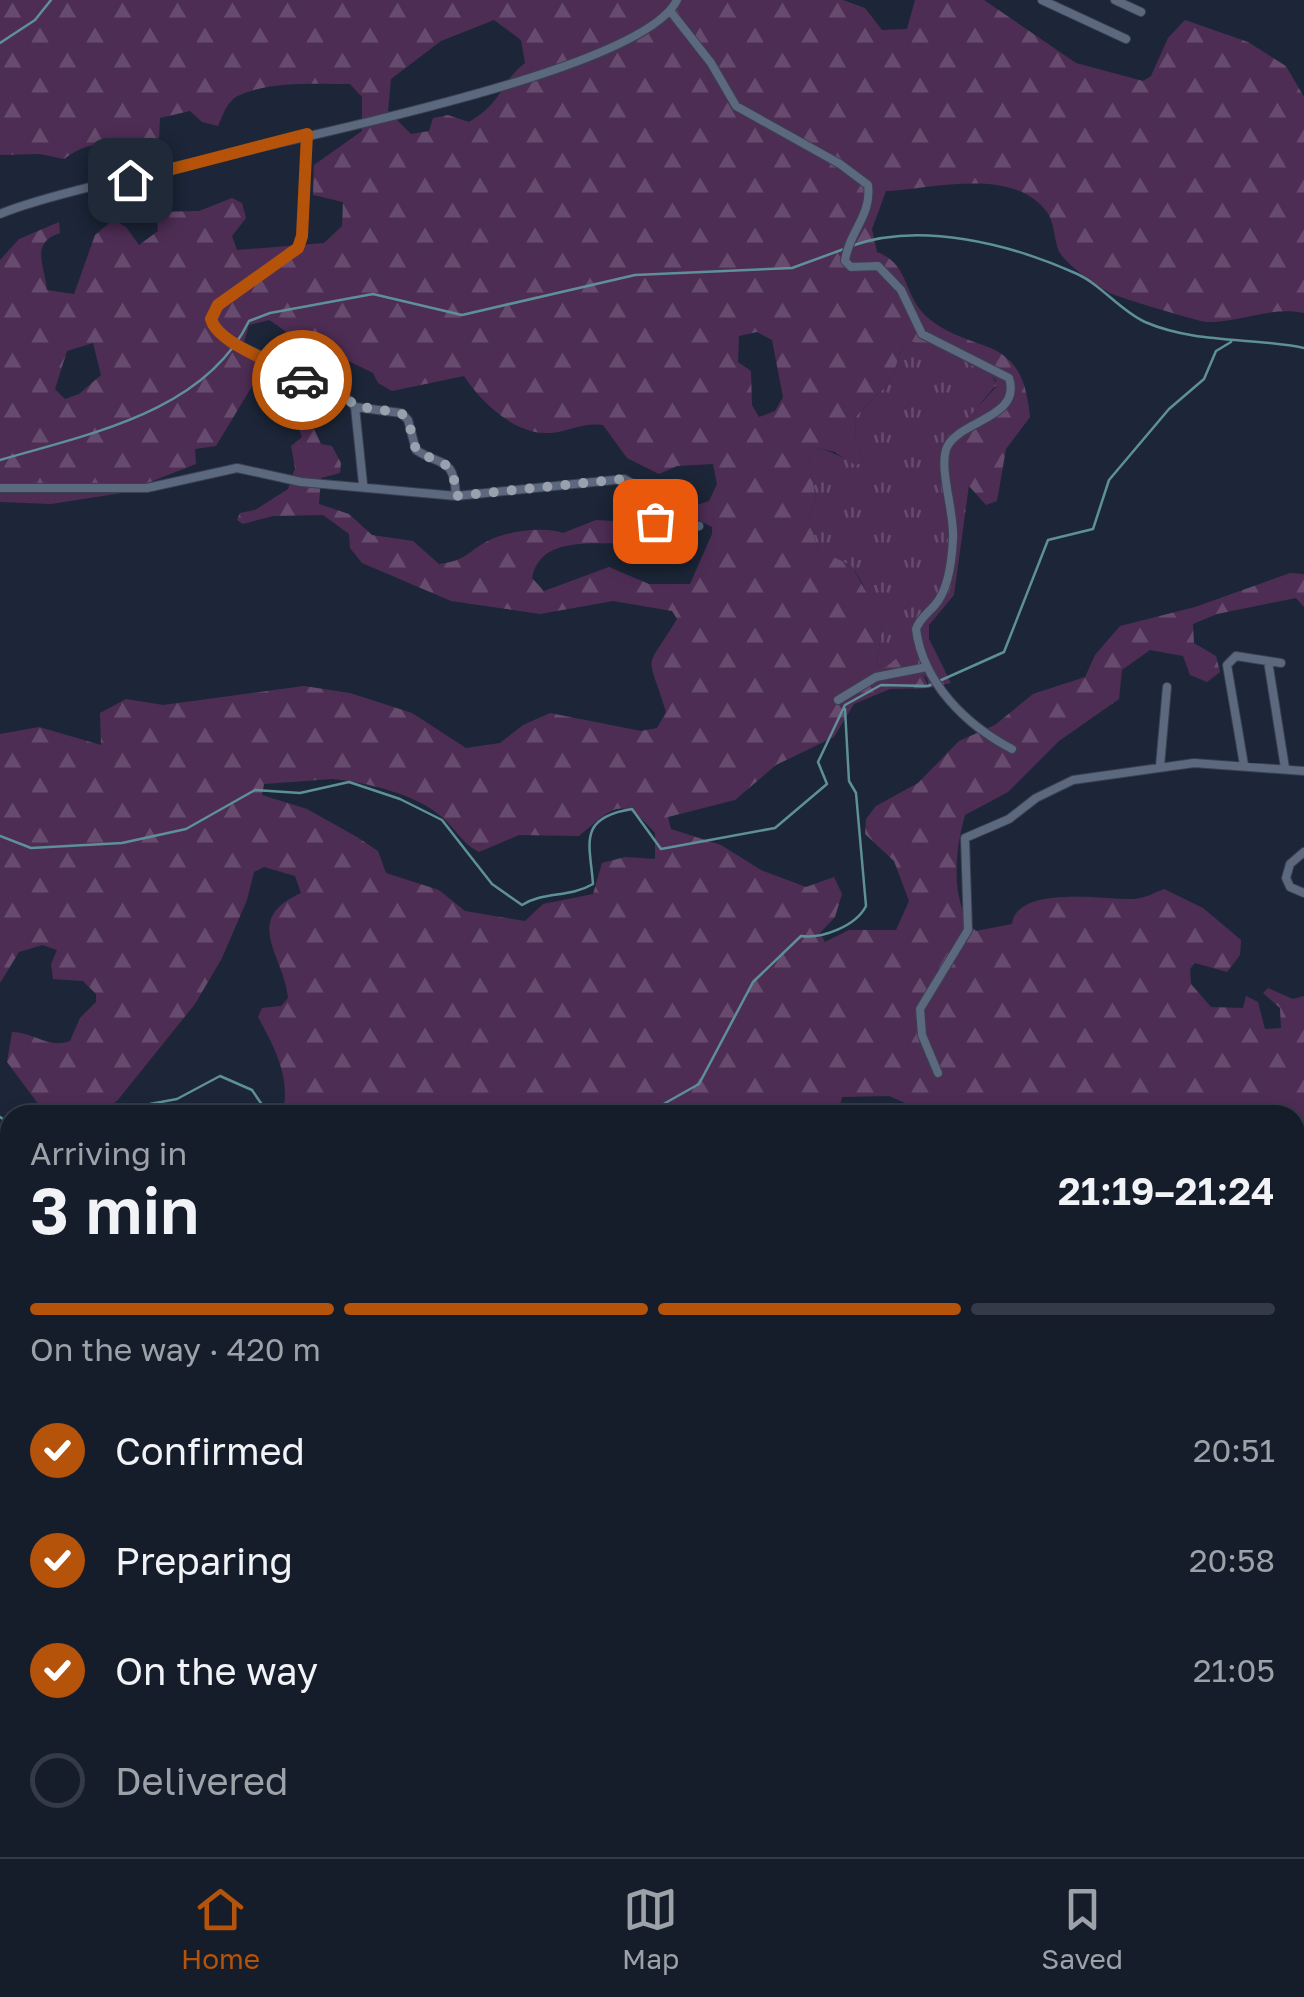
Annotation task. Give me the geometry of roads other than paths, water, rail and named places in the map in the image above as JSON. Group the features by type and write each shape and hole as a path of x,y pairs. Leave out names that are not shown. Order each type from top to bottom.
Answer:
{"street":[{"path":"0,214 307,134 443,104 546,72 653,26 670,12 676,0"},
{"path":"1042,0 1126,38"},
{"path":"1115,0 1140,12"},
{"path":"670,12 706,57 736,106 840,164 868,185 871,206 849,243 846,253 850,267 878,266 891,275 922,334 1000,371 1011,385 1003,406 954,438 945,453 953,539 943,593 916,628 927,667 962,718 1012,749"},
{"path":"307,134 302,236 290,257 218,305 212,325 246,350 355,406 401,413 408,420 416,450 447,463 455,479 456,496"},
{"path":"355,406 363,484"},
{"path":"0,488 147,488 237,468 301,482 363,484 456,496 624,479 646,491 658,526 675,532 699,526"},
{"path":"1244,765 1227,664 1236,656 1281,663"},
{"path":"1268,661 1285,768"},
{"path":"838,700 876,677 927,667"},
{"path":"1160,766 1166,687"},
{"path":"938,1073 922,1034 920,1009 968,930 963,840 1008,820 1063,784 1160,766 1244,765 1304,771"},
{"path":"1304,852 1290,864 1286,878 1290,887 1304,893"}],"waterway":[{"path":"0,43 35,20 51,0"},
{"path":"851,246 906,236 994,245 1075,273 1136,317 1164,329 1304,348"},
{"path":"0,460 106,429 174,398 204,377 229,352 249,321 270,313 373,294 462,315 635,275 792,268 844,249"},
{"path":"0,836 31,848 122,843 186,829 255,790 300,793 349,782 400,799 442,820 492,884 522,905 593,884 591,834 602,819 614,813 632,809 661,849 775,828 827,784 818,762 845,705 881,685 928,686 1004,652 1048,540 1093,529 1109,480 1169,409 1204,379 1216,351 1231,342"},
{"path":"662,1105 699,1084 753,982 801,936 838,930 855,920 866,906 856,793 849,781 845,709"},
{"path":"149,1105 177,1099 220,1076 252,1090 262,1105"}]}
